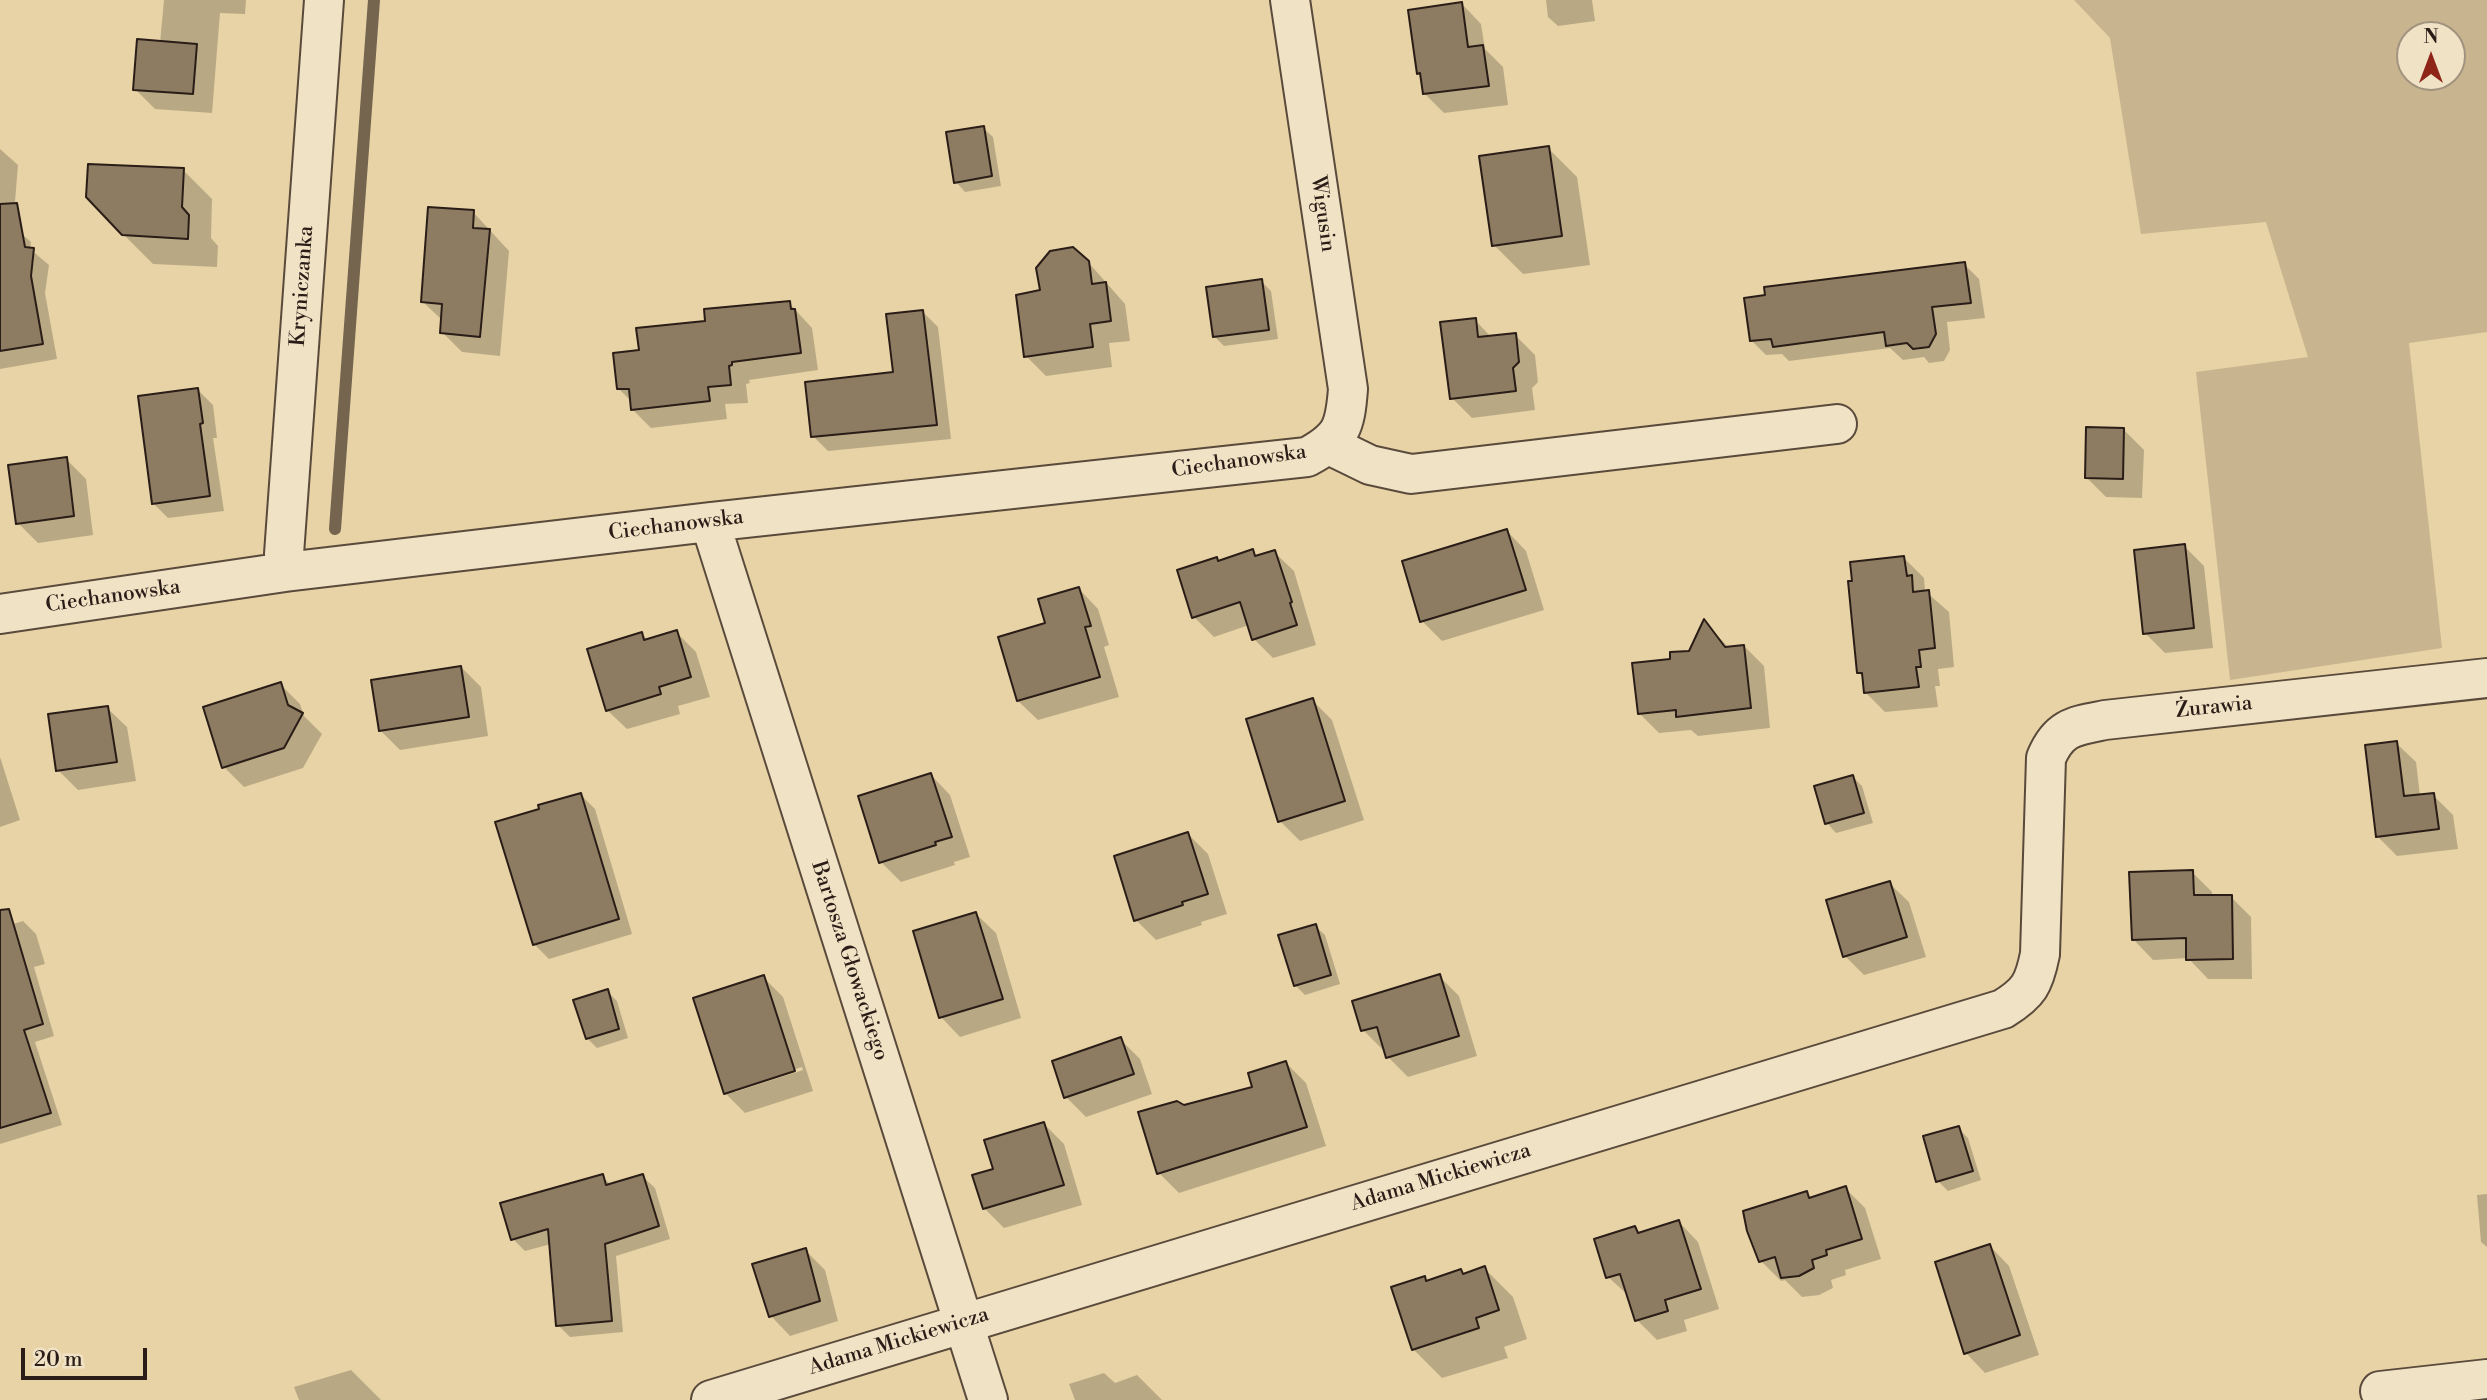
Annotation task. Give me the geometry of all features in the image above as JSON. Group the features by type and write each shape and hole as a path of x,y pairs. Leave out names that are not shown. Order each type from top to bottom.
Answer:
{"street":[{"name":"Kryniczanka","path":"285,572 285,540 324,0"},
{"name":"Wigusin","path":"1290,0 1348,389 1336,436"},
{"path":"1336,436 1370,465 1411,474 1837,424"},
{"name":"Ciechanowska","path":"0,614 285,572 710,522 1307,457 1336,436"},
{"name":"Bartosza Głowackiego","path":"710,522 988,1400"},
{"name":"Żurawia","path":"2044,848 2046,758 2054,739 2076,725 2487,678"},
{"name":"Adama Mickiewicza","path":"711,1400 2003,1009 2022,997 2036,975 2040,954 2044,848"},
{"path":"2380,1391 2487,1379"}],"shaded area":[{"path":"2074,0 2487,0 2487,332 2409,343 2442,648 2230,680 2196,372 2308,357 2266,222 2141,234 2110,38"}],"building":[{"path":"1462,2 1468,47 1483,45 1489,86 1423,94 1420,73 1417,74 1408,10"},
{"path":"137,39 197,44 193,94 133,90"},
{"path":"984,126 992,176 954,183 946,132"},
{"path":"1549,146 1562,236 1492,246 1479,156"},
{"path":"88,164 184,168 182,207 189,215 188,239 122,235 86,197"},
{"path":"17,203 25,247 34,248 31,276 43,344 0,351 0,204"},
{"path":"428,207 474,210 473,228 490,229 480,337 440,333 442,304 421,302"},
{"path":"1073,247 1089,261 1092,284 1106,282 1111,321 1090,324 1093,347 1024,357 1016,295 1040,290 1036,268 1050,251"},
{"path":"1965,262 1971,303 1932,307 1936,334 1929,347 1913,349 1907,343 1886,346 1884,332 1773,347 1771,339 1750,341 1744,298 1765,295 1764,287"},
{"path":"1262,279 1269,330 1213,337 1206,287"},
{"path":"790,301 791,309 795,309 801,353 732,362 729,366 731,385 708,387 710,401 631,410 629,389 617,389 613,353 639,350 636,328 705,321 704,309"},
{"path":"923,310 937,425 811,437 805,382 893,372 886,314"},
{"path":"1476,318 1478,337 1516,333 1519,362 1513,368 1516,391 1450,399 1440,322"},
{"path":"198,388 210,496 152,504 138,396"},
{"path":"2086,427 2124,428 2123,479 2085,478"},
{"path":"67,457 74,516 16,524 8,465"},
{"path":"1507,529 1526,590 1420,622 1402,561"},
{"path":"2185,544 2194,628 2143,634 2134,550"},
{"path":"1253,549 1255,556 1275,550 1297,625 1252,640 1240,602 1192,618 1177,570 1217,557 1218,561"},
{"path":"1904,556 1907,576 1912,575 1913,592 1929,590 1935,648 1919,650 1921,667 1916,667 1919,687 1864,693 1862,673 1857,673 1848,581 1852,581 1850,562"},
{"path":"1079,587 1091,626 1085,627 1100,677 1017,701 998,637 1045,623 1038,599"},
{"path":"1704,619 1725,647 1744,645 1751,708 1676,717 1676,710 1638,714 1632,663 1670,659 1670,652 1689,651"},
{"path":"677,630 691,677 659,687 661,694 606,711 587,649 642,632 644,640"},
{"path":"461,666 469,717 379,731 371,680"},
{"path":"281,682 288,705 303,713 284,748 222,768 203,707"},
{"path":"1313,698 1345,801 1278,822 1246,719"},
{"path":"108,706 117,762 56,771 48,714"},
{"path":"2397,741 2404,796 2434,793 2439,829 2376,837 2365,745"},
{"path":"931,773 952,837 935,842 936,845 879,863 858,796"},
{"path":"1853,775 1864,813 1825,824 1814,786"},
{"path":"581,793 619,919 533,945 495,822 539,809 538,805"},
{"path":"1188,832 1208,894 1134,921 1114,856"},
{"path":"2193,870 2194,895 2232,895 2233,959 2186,960 2186,938 2132,940 2129,872"},
{"path":"1890,881 1907,937 1843,957 1826,900"},
{"path":"9,909 43,1024 24,1030 51,1113 0,1128 0,910"},
{"path":"976,912 1003,999 939,1018 913,931"},
{"path":"1316,924 1331,975 1294,986 1278,935"},
{"path":"1440,974 1459,1036 1386,1058 1377,1027 1361,1031 1352,1001"},
{"path":"764,975 795,1071 724,1094 693,998"},
{"path":"608,989 619,1029 586,1039 573,1000"},
{"path":"1121,1037 1134,1074 1064,1098 1052,1061"},
{"path":"1286,1061 1307,1127 1157,1174 1138,1112 1177,1101 1184,1105 1252,1087 1248,1073"},
{"path":"1044,1122 1064,1185 983,1209 972,1175 993,1169 984,1140"},
{"path":"1959,1126 1973,1171 1936,1182 1923,1136"},
{"path":"603,1174 606,1185 643,1174 659,1226 605,1244 612,1321 556,1326 548,1229 511,1240 500,1203"},
{"path":"1846,1186 1862,1239 1826,1250 1827,1255 1812,1260 1814,1268 1799,1276 1781,1278 1775,1257 1759,1262 1747,1231 1743,1211 1807,1191 1809,1198"},
{"path":"1679,1220 1701,1289 1665,1300 1668,1311 1635,1321 1620,1274 1606,1278 1594,1239 1635,1226 1638,1233"},
{"path":"1990,1244 2020,1335 1964,1354 1935,1262"},
{"path":"806,1248 820,1301 769,1317 752,1264"},
{"path":"1485,1266 1499,1310 1476,1318 1479,1328 1412,1350 1391,1287 1425,1276 1426,1281 1461,1269 1463,1274"}],"waterway":[{"path":"335,529 374,0"}]}
